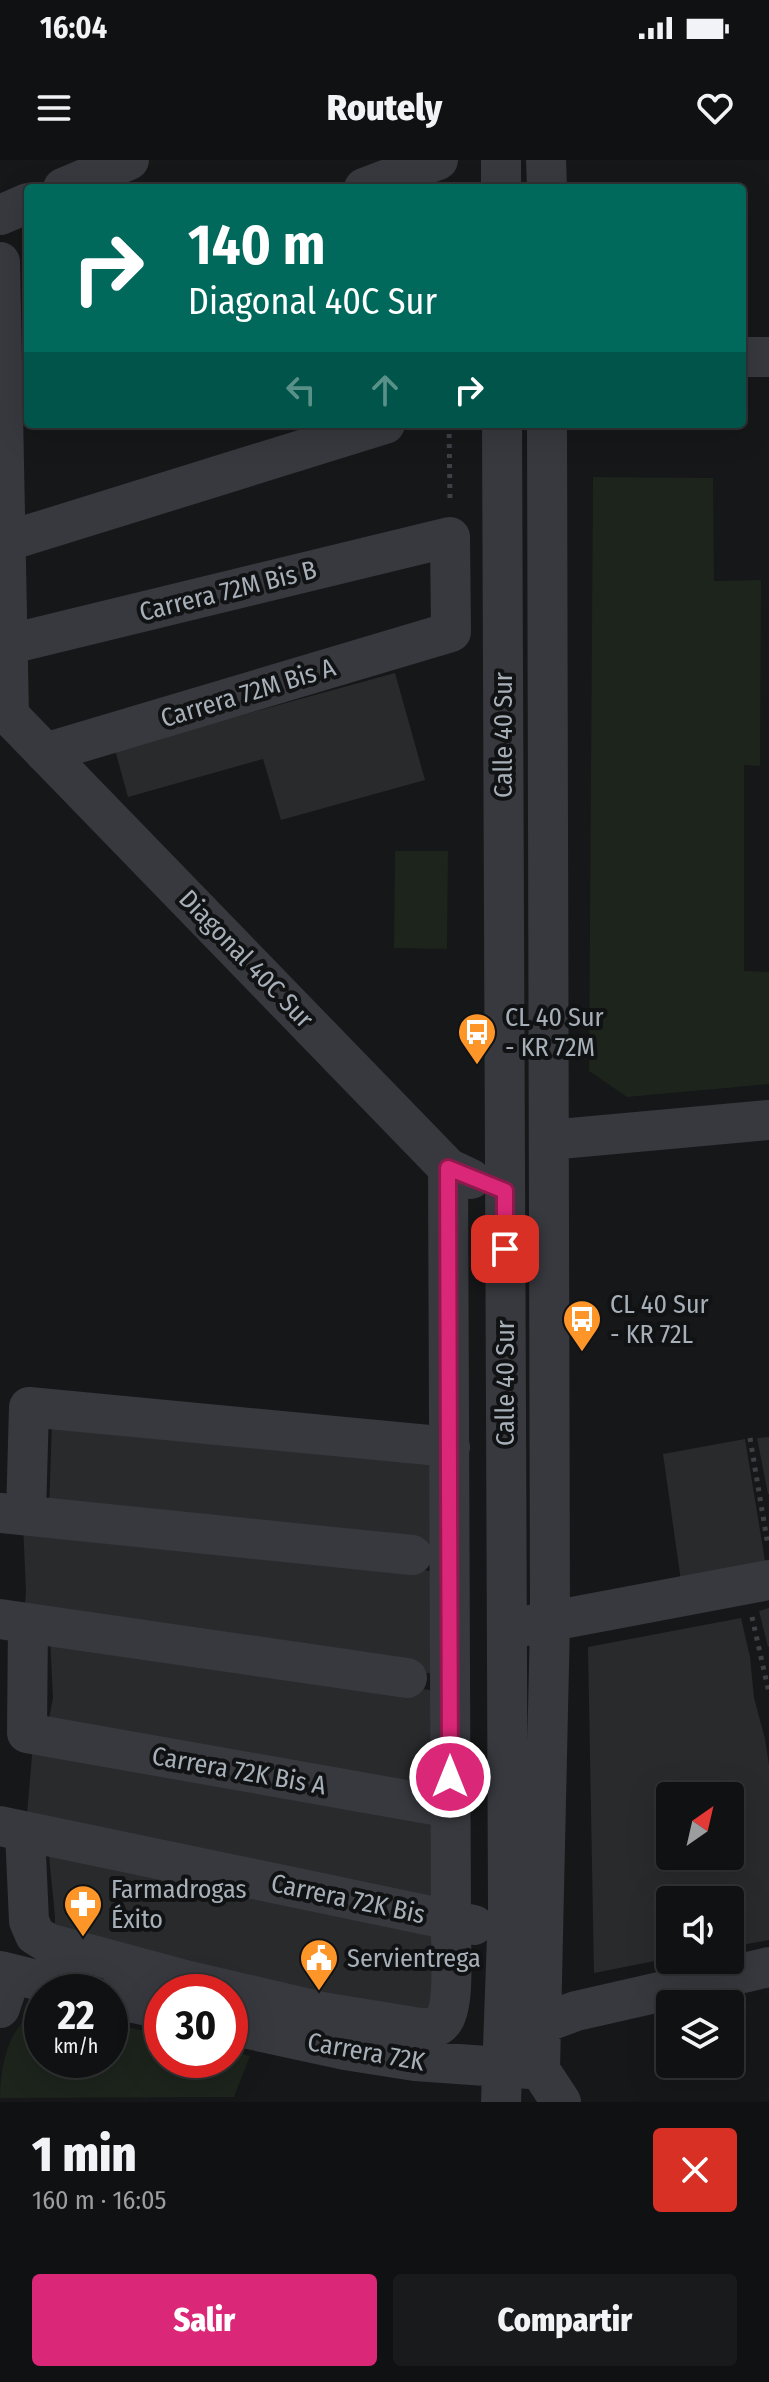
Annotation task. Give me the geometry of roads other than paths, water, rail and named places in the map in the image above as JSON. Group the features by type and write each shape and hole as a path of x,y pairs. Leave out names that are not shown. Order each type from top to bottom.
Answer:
{"street":[{"path":"72,184 129,160"},
{"path":"375,184 438,160"},
{"path":"501,160 501,184"},
{"path":"546,160 547,184"},
{"path":"0,215 24,205"},
{"path":"0,262 15,321 15,428 5,542 5,711"},
{"path":"746,357 769,357"},
{"path":"5,542 372,428"},
{"name":"Calle 40 Sur","path":"502,428 507,1932 526,2086"},
{"name":"Calle 40 Sur","path":"526,2086 553,2007 547,428"},
{"name":"Carrera 72M Bis B","path":"6,645 450,537 451,632"},
{"name":"Carrera 72M Bis A","path":"45,753 451,632"},
{"name":"Diagonal 40C Sur","path":"5,711 448,1168 505,1191"},
{"path":"549,1140 769,1120"},
{"path":"448,1168 451,1920"},
{"path":"412,1555 13,1514 29,1407 450,1447"},
{"path":"507,1629 761,1573"},
{"path":"14,1621 407,1678"},
{"name":"Carrera 72K Bis A","path":"14,1621 27,1733 451,1808"},
{"name":"Carrera 72K Bis","path":"13,1829 507,1932"},
{"name":"Carrera 72K","path":"13,1829 29,1921 35,1935 87,1974"},
{"name":"Carrera 72K","path":"128,1985 435,2028 447,2014 451,1920"},
{"path":"553,2007 769,1967"},
{"name":"Carrera 72K","path":"3,1975 24,1976"},
{"name":"Carrera 72K","path":"248,2029 526,2086"}],"place":[{"name":"CL 40 Sur - KR 72M","path":"477,1066"},
{"name":"CL 40 Sur - KR 72L","path":"582,1353"},
{"name":"Farmadrogas Éxito","path":"83,1938"},
{"name":"Servientrega","path":"319,1992"}]}
